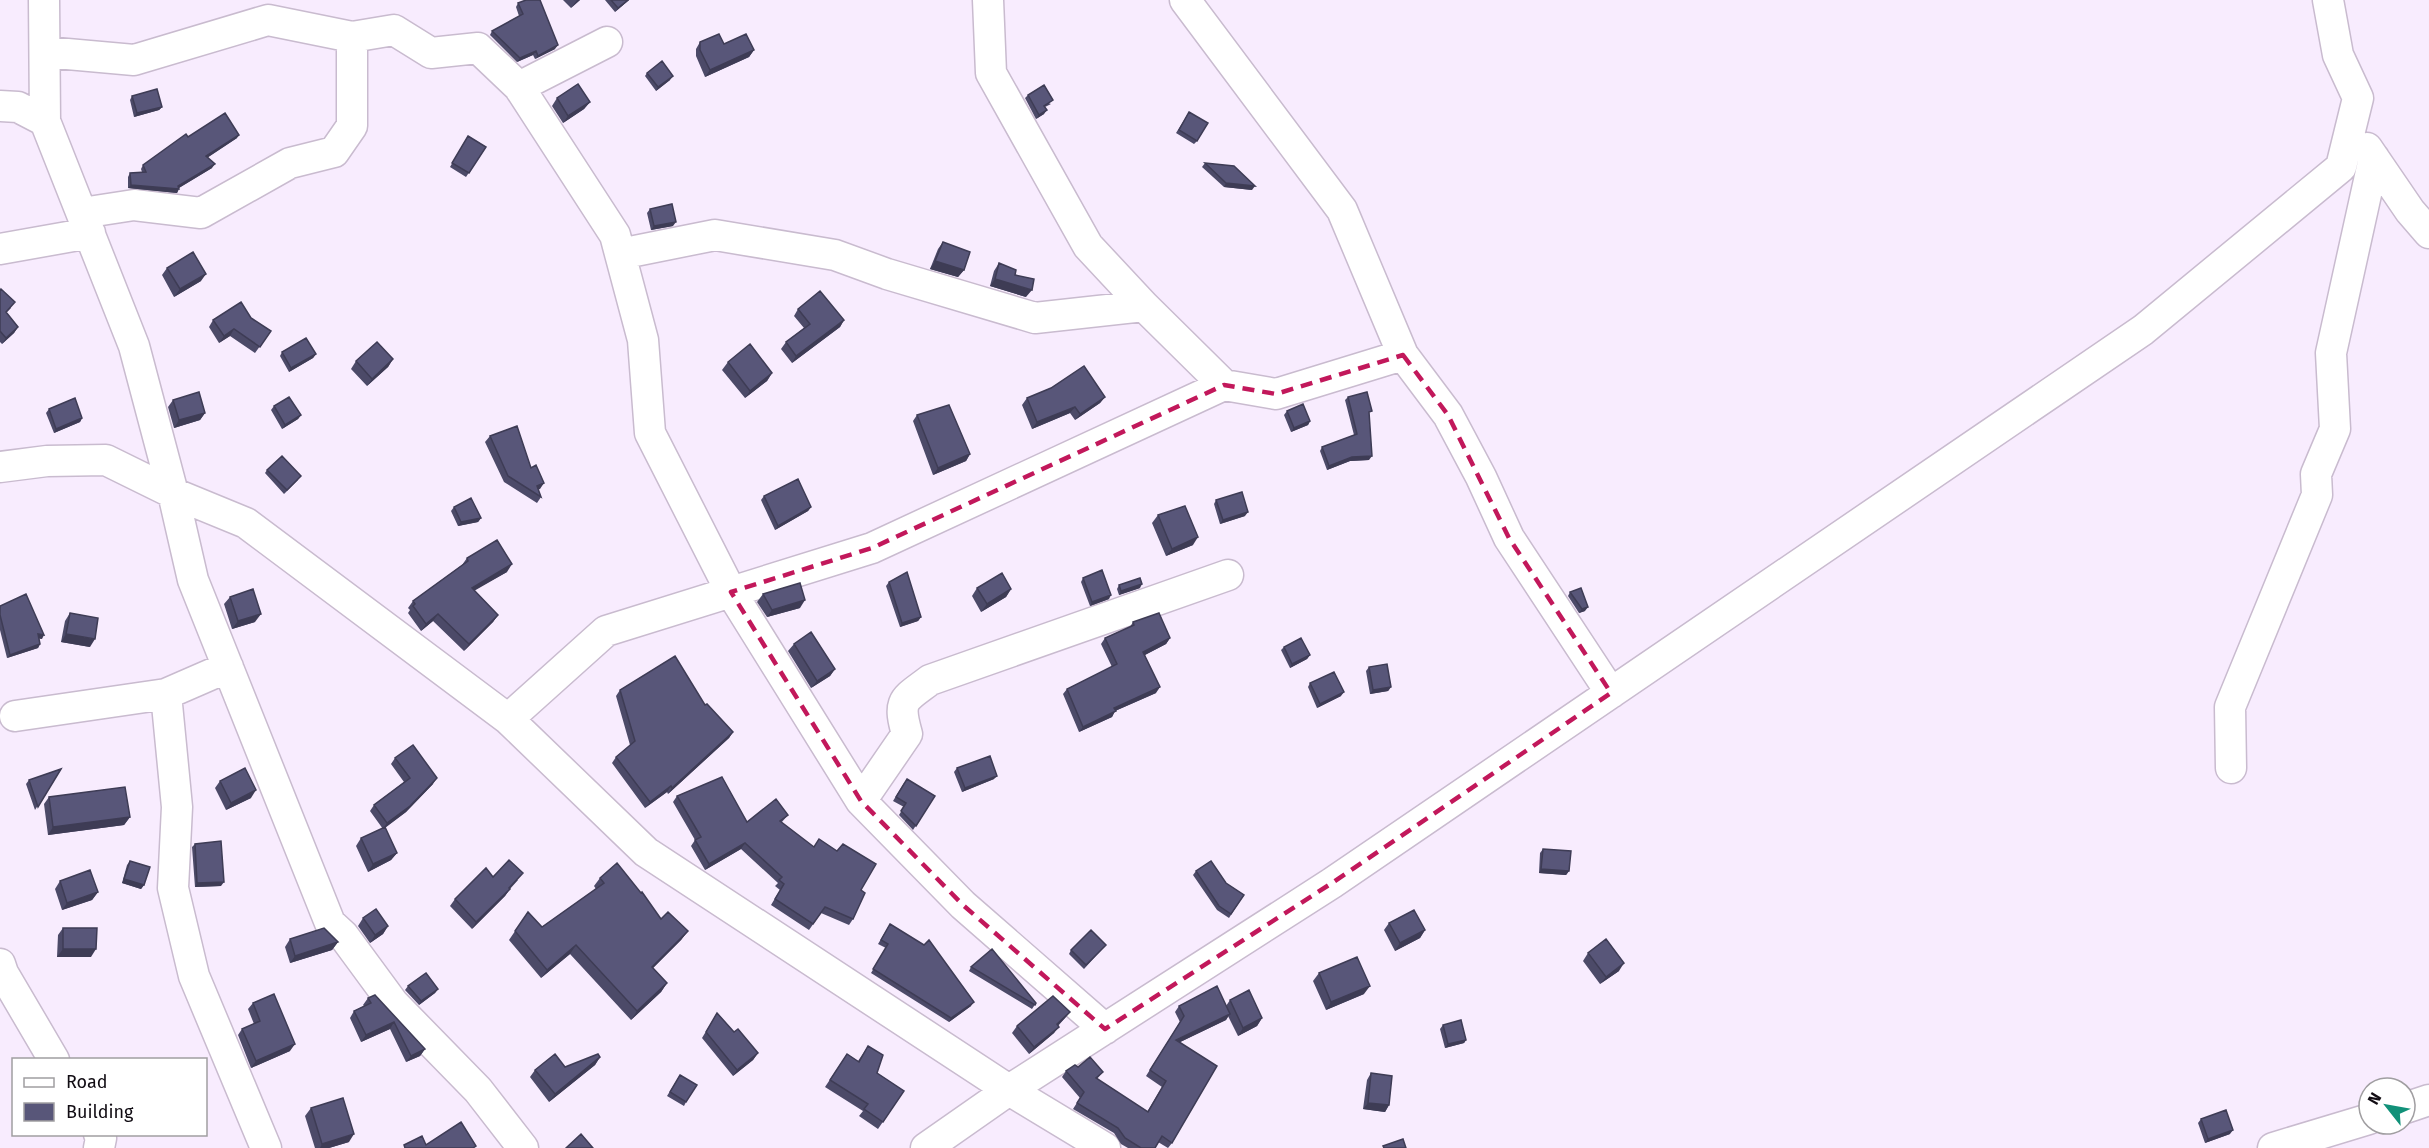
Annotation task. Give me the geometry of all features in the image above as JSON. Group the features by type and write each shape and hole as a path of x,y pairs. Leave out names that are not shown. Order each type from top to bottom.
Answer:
{"street":[{"path":"44,0 45,121 134,346 173,493 193,580 330,923 343,935 393,1003 478,1090 523,1148"},
{"path":"988,0 991,73 1088,246 1144,306 1224,385"},
{"path":"1185,0 1342,210 1403,355 1448,415 1481,477 1509,538 1611,693"},
{"path":"926,1148 1010,1090 1332,883 2143,330 2341,167 2358,98 2338,55 2328,0"},
{"path":"45,52 134,60 268,20 352,37 394,30 431,53 478,48 519,87 615,235 643,340 650,433 731,592 861,801 963,905 1105,1029"},
{"path":"0,249 86,223 134,205 201,213 290,164 334,152 352,126 352,37"},
{"path":"519,87 607,42"},
{"path":"0,106 18,107 45,121"},
{"path":"2351,126 2410,211 2429,233"},
{"path":"2230,768 2230,707 2317,495 2316,474 2336,429 2331,353 2374,158"},
{"path":"620,254 715,235 835,255 887,274 1035,318 1144,306"},
{"path":"508,719 606,631 872,548 1224,385 1276,394 1403,355"},
{"path":"0,467 47,461 106,460 173,493 246,523 508,719 646,852 1010,1090 1106,1148"},
{"path":"861,801 907,734 901,712 906,698 930,680 1228,575"},
{"path":"15,716 166,694 228,667"},
{"path":"166,694 177,807 173,888 194,976 266,1148"},
{"path":"0,964 53,1058"},
{"path":"2273,1148 2357,1123"}],"highlighted area":[{"path":"1403,355 1448,415 1509,538 1611,693 1332,883 1105,1029 963,905 861,801 731,592 872,548 1224,385 1276,394"}],"building":[{"path":"526,0 540,0 558,45 538,56 536,51 520,58 492,31 523,14 518,3"},
{"path":"611,0 628,0 618,8"},
{"path":"719,34 724,44 746,34 754,50 710,70 700,50 700,42"},
{"path":"662,61 673,76 658,87 647,73"},
{"path":"578,84 590,102 568,116 557,98"},
{"path":"1044,85 1053,100 1044,106 1047,110 1039,115 1028,95"},
{"path":"157,89 162,107 137,113 132,96"},
{"path":"1189,112 1208,123 1197,141 1179,130"},
{"path":"225,113 239,135 206,156 215,164 178,186 179,189 131,185 130,173 146,172 143,165 186,134 188,137"},
{"path":"468,136 486,147 469,173 452,163"},
{"path":"1205,163 1234,166 1255,186 1226,183"},
{"path":"672,204 676,222 654,226 650,209"},
{"path":"943,242 970,252 964,270 935,261"},
{"path":"193,252 206,274 180,289 167,268"},
{"path":"999,263 1016,270 1015,275 1034,279 1032,290 995,279"},
{"path":"1,289 15,302 6,312 18,327 6,338 0,331"},
{"path":"820,291 844,320 796,356 786,342 810,324 798,309"},
{"path":"241,302 251,318 271,331 260,347 234,329 224,336 213,320"},
{"path":"306,338 316,354 291,368 282,352"},
{"path":"377,342 393,359 372,379 356,361"},
{"path":"750,344 772,373 750,391 728,362"},
{"path":"1084,366 1105,397 1080,414 1075,407 1037,422 1027,398 1051,388"},
{"path":"199,392 205,413 179,420 173,400"},
{"path":"1367,392 1372,411 1369,412 1372,456 1352,457 1329,466 1322,447 1357,434 1348,397"},
{"path":"289,397 301,415 285,425 274,406"},
{"path":"75,398 82,418 56,429 49,409"},
{"path":"1303,404 1310,421 1294,428 1287,411"},
{"path":"949,405 970,454 938,468 917,415"},
{"path":"517,426 531,468 536,465 544,483 537,486 541,497 508,476 490,436"},
{"path":"282,456 301,476 287,490 267,470"},
{"path":"798,479 811,507 778,526 764,496"},
{"path":"1242,492 1248,512 1223,520 1216,500"},
{"path":"471,498 481,518 461,522 454,507"},
{"path":"1185,506 1198,537 1172,549 1158,515"},
{"path":"497,540 512,564 472,588 498,615 469,644 438,614 426,624 413,606 415,604 413,601 468,561 467,558"},
{"path":"1102,570 1111,595 1092,602 1083,578"},
{"path":"907,572 921,617 902,623 889,582"},
{"path":"1002,573 1011,589 987,604 977,588"},
{"path":"1140,578 1142,584 1121,591 1119,585"},
{"path":"800,583 805,600 772,610 763,594"},
{"path":"1581,588 1588,607 1582,609 1570,592"},
{"path":"253,589 261,614 238,621 230,597"},
{"path":"26,594 44,635 38,634 40,644 10,655 0,606"},
{"path":"70,613 98,618 95,639 66,634"},
{"path":"1159,613 1170,638 1143,652 1160,687 1114,708 1116,711 1083,727 1067,689 1117,664 1105,638 1134,625 1133,622"},
{"path":"811,632 835,669 817,681 794,644"},
{"path":"1301,638 1310,655 1292,664 1284,647"},
{"path":"675,656 705,705 707,704 733,732 672,788 671,786 650,802 616,757 635,741 620,690"},
{"path":"1387,664 1391,687 1373,690 1369,667"},
{"path":"1334,672 1344,692 1320,704 1310,683"},
{"path":"413,745 437,778 410,806 387,823 374,805 410,778 395,758"},
{"path":"990,756 997,776 965,788 957,768"},
{"path":"245,768 256,790 231,803 220,781"},
{"path":"61,769 38,807 29,780"},
{"path":"722,777 747,822 776,799 788,815 780,821 814,847 819,839 837,851 843,844 876,864 861,890 865,893 853,919 825,907 813,924 775,899 784,884 779,880 782,877 745,843 709,864 695,840 701,837 677,796"},
{"path":"907,779 935,796 916,826 901,811 906,803 896,797"},
{"path":"125,787 130,817 53,827 49,797"},
{"path":"385,827 397,853 373,864 361,838"},
{"path":"221,841 224,882 197,883 195,844"},
{"path":"1543,849 1571,851 1569,871 1541,869"},
{"path":"509,860 523,873 476,922 455,899 486,868 493,877"},
{"path":"130,861 150,867 144,885 124,879"},
{"path":"1211,861 1226,883 1244,895 1231,914 1219,906 1196,871"},
{"path":"617,863 661,919 668,912 688,931 652,967 667,983 637,1011 576,945 547,970 515,931 528,912 542,927 604,883 600,878"},
{"path":"90,870 98,892 67,903 60,881"},
{"path":"376,909 388,926 375,935 363,918"},
{"path":"1414,910 1425,930 1400,943 1389,923"},
{"path":"890,924 924,945 929,940 974,1002 951,1018 873,969 888,944 881,940"},
{"path":"63,928 97,928 96,949 63,949"},
{"path":"324,928 338,942 295,956 290,939"},
{"path":"1091,930 1106,945 1086,965 1071,950"},
{"path":"1606,939 1624,963 1606,977 1588,953"},
{"path":"992,949 1036,1003 1035,1005 971,967"},
{"path":"1357,957 1370,986 1331,1002 1319,973"},
{"path":"426,973 438,989 421,1001 408,986"},
{"path":"1217,986 1230,1014 1176,1040 1217,1066 1172,1143 1162,1136 1155,1148 1141,1148 1125,1138 1118,1128 1077,1103 1084,1092 1066,1071 1075,1065 1078,1067 1090,1057 1103,1072 1096,1078 1148,1112 1166,1081 1150,1070 1184,1016 1179,1006"},
{"path":"1249,990 1262,1018 1243,1028 1230,1000"},
{"path":"274,994 295,1044 256,1061 242,1029 260,1021 253,1003"},
{"path":"375,995 425,1049 411,1056 394,1022 366,1035 354,1011 371,1003 368,998"},
{"path":"1053,996 1070,1012 1057,1024 1059,1027 1034,1047 1017,1026"},
{"path":"717,1013 734,1032 738,1029 758,1053 737,1070 706,1032"},
{"path":"1461,1020 1466,1040 1448,1044 1443,1025"},
{"path":"868,1046 883,1055 877,1073 904,1091 883,1122 864,1109 868,1104 830,1080 847,1054 859,1062"},
{"path":"555,1054 565,1067 598,1054 600,1057 555,1094 535,1070"},
{"path":"1371,1073 1392,1076 1389,1105 1368,1103"},
{"path":"680,1075 697,1085 686,1102 670,1092"},
{"path":"343,1098 354,1134 322,1144 311,1108"},
{"path":"2226,1110 2233,1130 2208,1139 2201,1119"},
{"path":"461,1122 476,1146 473,1148 405,1148 404,1145 422,1136 426,1145"},
{"path":"581,1134 593,1148 566,1148"},
{"path":"1403,1139 1406,1148 1384,1148 1383,1146"}]}
